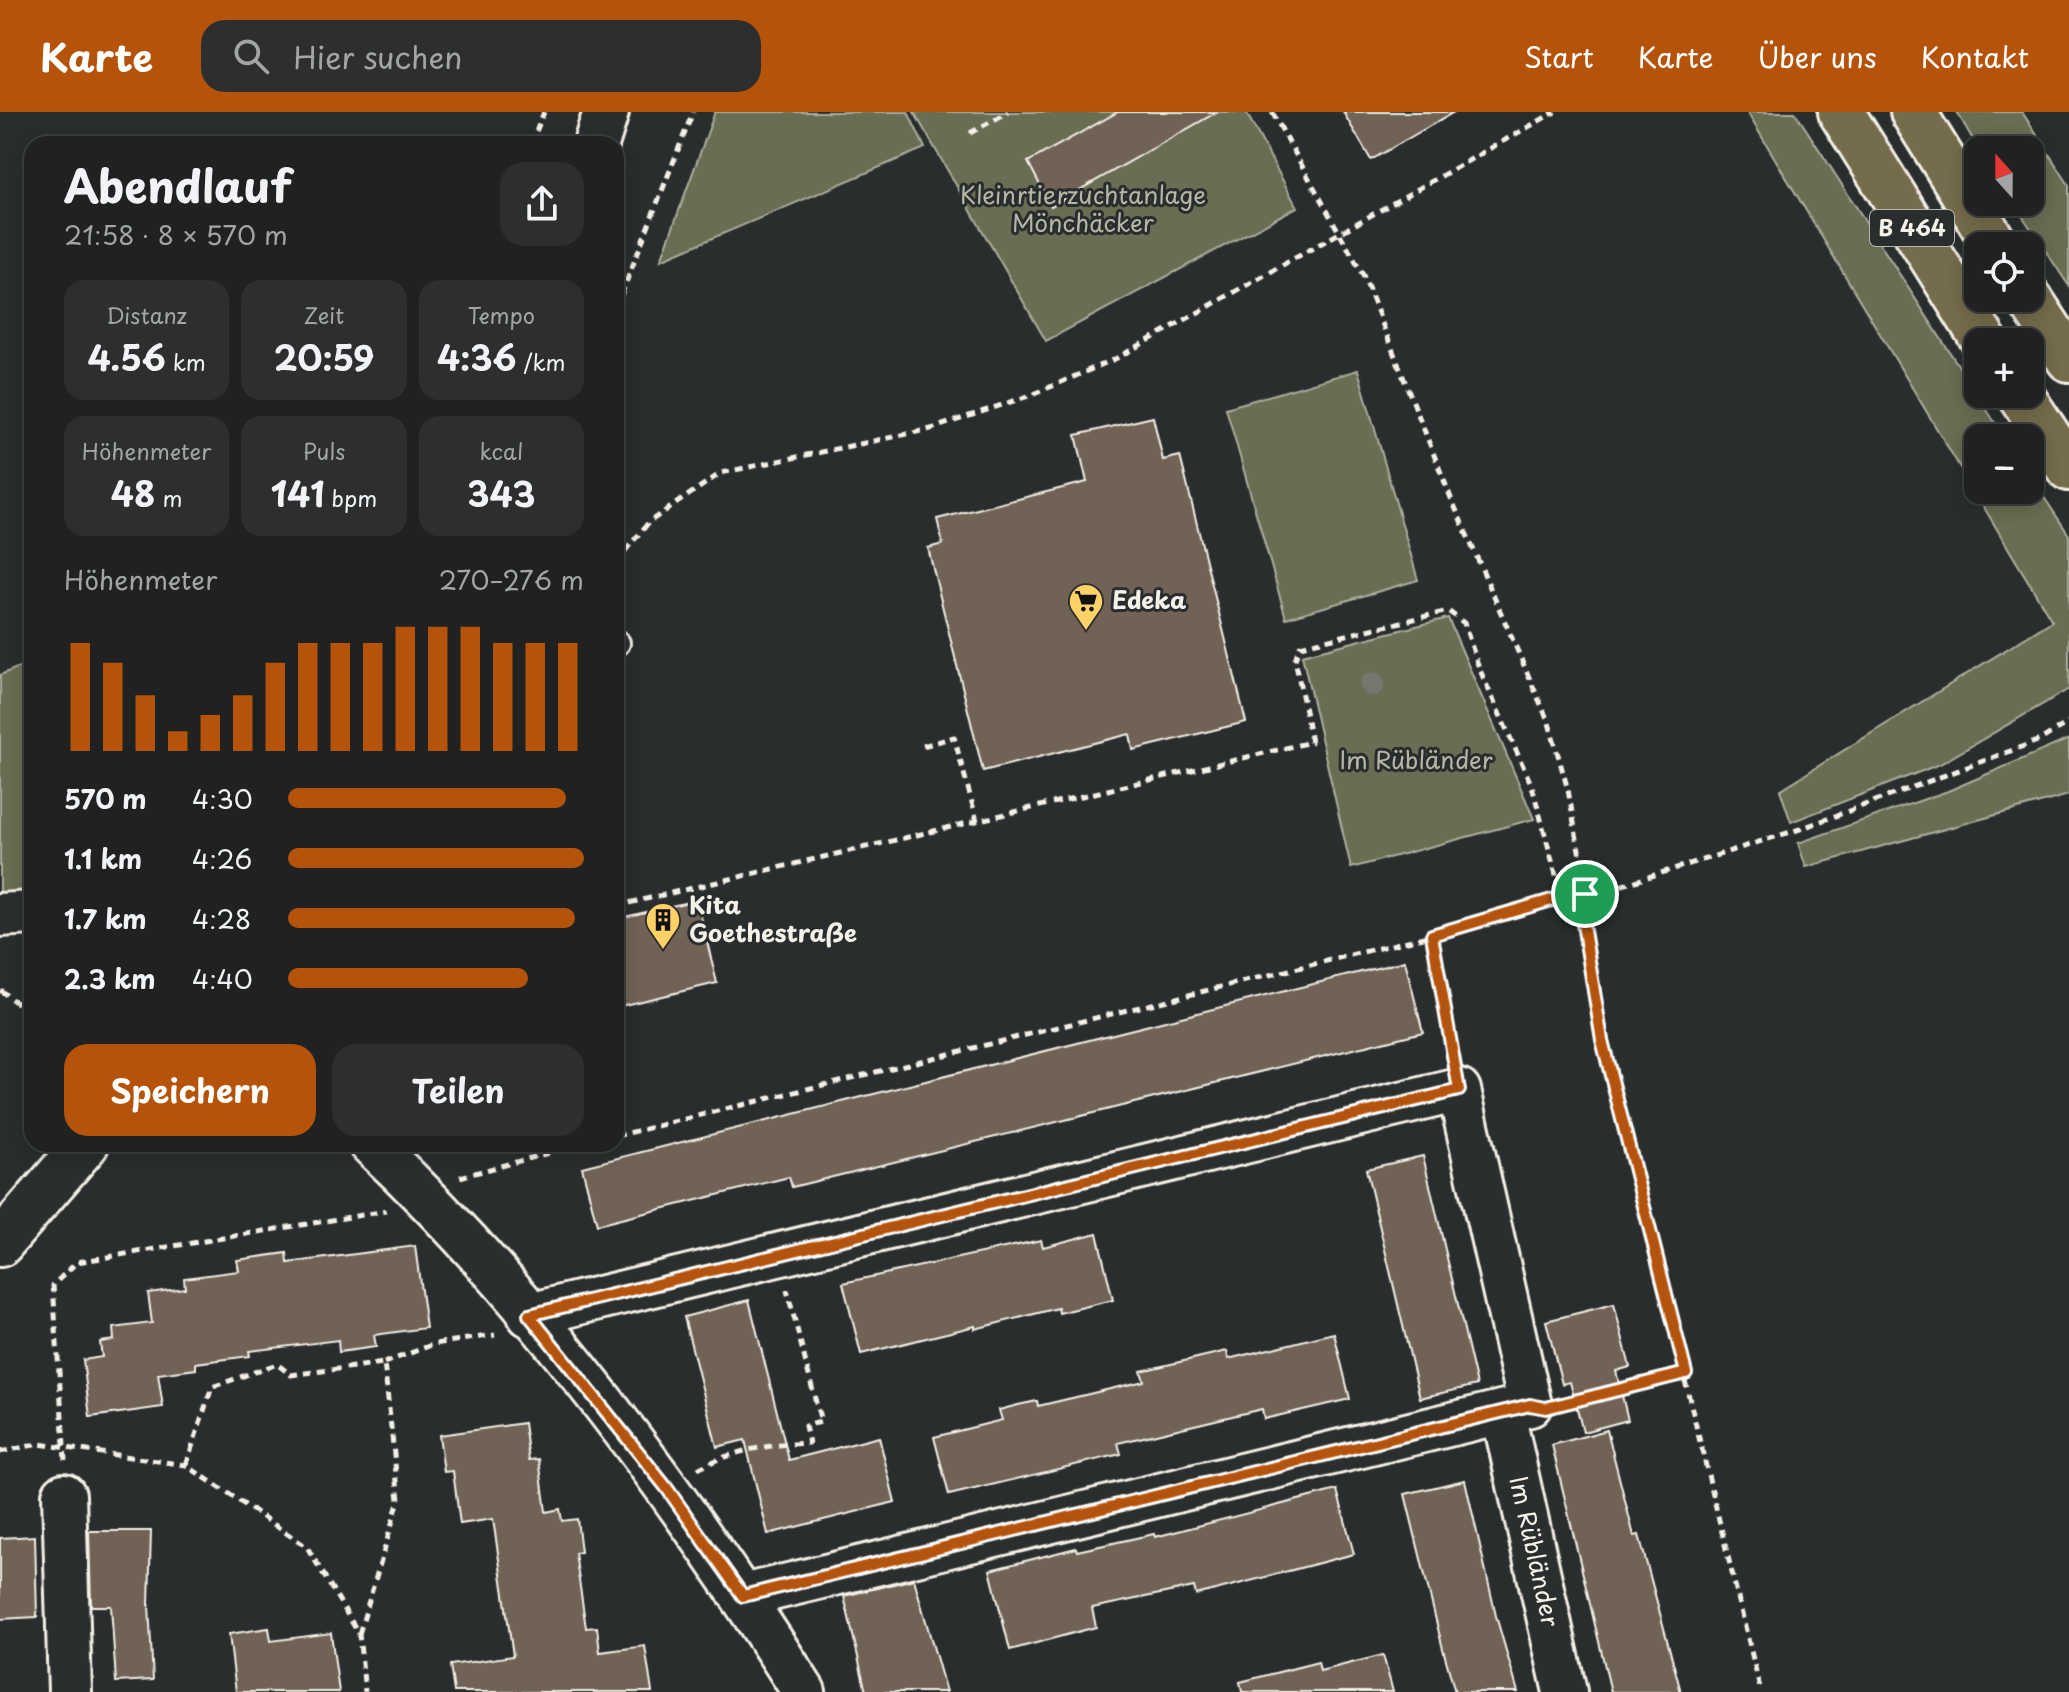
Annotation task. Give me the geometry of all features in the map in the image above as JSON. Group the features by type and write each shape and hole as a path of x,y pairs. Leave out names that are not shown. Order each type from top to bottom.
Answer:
{"highway":[{"name":"B 464","path":"1841,112 1976,328"},
{"name":"B 464","path":"1913,112 1987,232"},
{"path":"2038,312 2069,359"},
{"path":"2029,408 2069,468"}],"street":[{"path":"598,136 606,112"},
{"path":"0,915 24,914"},
{"path":"535,1321 778,1254 1459,1090"},
{"name":"Im Rübländer","path":"1459,1090 1565,1692"},
{"path":"0,1244 79,1152"},
{"path":"380,1152 421,1190 535,1321 666,1487 743,1596 804,1692"},
{"path":"743,1596 1516,1409"},
{"path":"64,1495 70,1692"}],"path":[{"path":"534,136 544,112"},
{"path":"624,288 693,112"},
{"path":"970,133 1008,112"},
{"path":"1272,112 1363,275 1451,498 1549,723 1568,790 1585,894 1582,918 1602,1040 1686,1373 1761,1692"},
{"path":"624,552 649,522 721,473 931,429 1034,394 1117,358 1555,112"},
{"path":"624,904 1311,742 1295,659 1300,646 1448,611 1464,623 1479,668 1532,786 1562,897"},
{"path":"624,1134 1432,935 1562,897 1585,894 1800,829 2040,740 2069,722"},
{"path":"923,746 954,737 977,821"},
{"path":"1432,935 1459,1090"},
{"path":"0,990 24,1009"},
{"path":"64,1495 66,1446 53,1285 77,1262 381,1214 421,1190 554,1152"},
{"path":"666,1487 714,1460 751,1449 809,1443 805,1426 821,1422 778,1254"},
{"path":"186,1465 212,1387 277,1364 291,1375 384,1363 434,1344 535,1321"},
{"path":"365,1692 359,1634 399,1500 384,1363"},
{"path":"1516,1409 1546,1408 1686,1373"},
{"path":"0,1452 39,1444 186,1465 307,1547 359,1634"}],"green space":[{"path":"715,112 908,112 925,148 661,260"},
{"name":"Kleinrtierzuchtanlage Mönchäcker","path":"914,112 1246,112 1297,207 1046,341"},
{"path":"1747,112 1795,112 1964,374 1964,408 1986,408 1996,424 1964,424 1964,474"},
{"path":"1957,112 2022,112 2037,136 1971,136"},
{"path":"2044,146 2069,185 2069,286 2044,248 2044,232 2033,232 2022,216 2044,216"},
{"path":"1358,370 1418,580 1286,618 1226,408"},
{"path":"2044,497 2069,535 2069,689 1940,764 1791,822 1780,790 2052,621 1982,504 2044,504"},
{"name":"Im Rübländer","path":"1448,618 1534,819 1351,868 1302,655"},
{"path":"24,665 24,907 0,908 0,675"},
{"path":"2069,739 2069,795 1806,867 1798,843 1948,791"}],"building":[{"path":"1118,112 1217,112 1051,206 1028,162"},
{"path":"1343,112 1454,112 1371,160"},
{"name":"Edeka","path":"1153,417 1163,460 1180,456 1246,722 1133,750 1130,734 983,771 928,548 943,544 937,519 1087,482 1076,435"},
{"name":"Kita Goethestraße","path":"697,900 717,983 624,1005 624,917"},
{"path":"1405,961 1423,1032 792,1187 789,1177 597,1225 582,1167"},
{"path":"1423,1156 1477,1385 1420,1398 1366,1169"},
{"path":"1097,1233 1113,1300 1059,1313 1058,1308 861,1354 843,1283 1041,1240 1043,1247"},
{"path":"415,1246 426,1328 374,1335 376,1347 339,1352 338,1340 249,1351 250,1356 196,1363 196,1369 158,1374 163,1407 90,1417 83,1360 102,1357 100,1342 114,1340 113,1328 152,1323 148,1293 185,1288 184,1278 239,1271 237,1260 287,1253 288,1263"},
{"path":"749,1300 789,1460 879,1437 895,1502 768,1534 745,1440 717,1447 684,1317"},
{"path":"1614,1304 1630,1367 1616,1371 1628,1420 1583,1432 1570,1382 1562,1384 1546,1321"},
{"path":"1334,1333 1350,1399 1264,1419 1262,1409 1118,1443 1121,1454 949,1495 934,1437 1002,1420 999,1410 1037,1401 1038,1406 1144,1381 1141,1371 1227,1351 1228,1359"},
{"path":"524,1423 529,1460 539,1459 546,1512 560,1509 562,1521 577,1519 581,1552 575,1553 586,1628 597,1627 600,1652 645,1646 652,1692 454,1692 450,1665 513,1656 493,1519 460,1524 453,1471 444,1472 439,1435"},
{"path":"1607,1430 1634,1536 1639,1535 1681,1692 1611,1692 1552,1445"},
{"path":"1465,1480 1496,1616 1518,1692 1455,1692 1443,1649 1405,1494"},
{"path":"1337,1490 1354,1554 1196,1595 1194,1587 1092,1608 1096,1627 1010,1650 990,1570 1076,1548 1077,1551 1154,1534 1155,1537"},
{"path":"89,1531 151,1531 149,1605 153,1680 116,1682 111,1606 91,1606"},
{"path":"35,1536 37,1617 0,1619 0,1538"},
{"path":"914,1579 946,1692 866,1692 844,1596"},
{"path":"269,1628 271,1641 331,1633 339,1692 236,1692 229,1634"},
{"path":"1383,1655 1393,1692 1242,1692 1240,1682 1318,1662 1320,1671"}],"place":[{"name":"Edeka","path":"1086,632"},
{"name":"Kita Goethestraße","path":"663,951"}],"route":[{"path":"1585,894 1582,918 1602,1040 1686,1373 1546,1408 1530,1405 743,1596 666,1487 529,1315 1459,1090 1432,935 1562,897 1585,894"}]}
